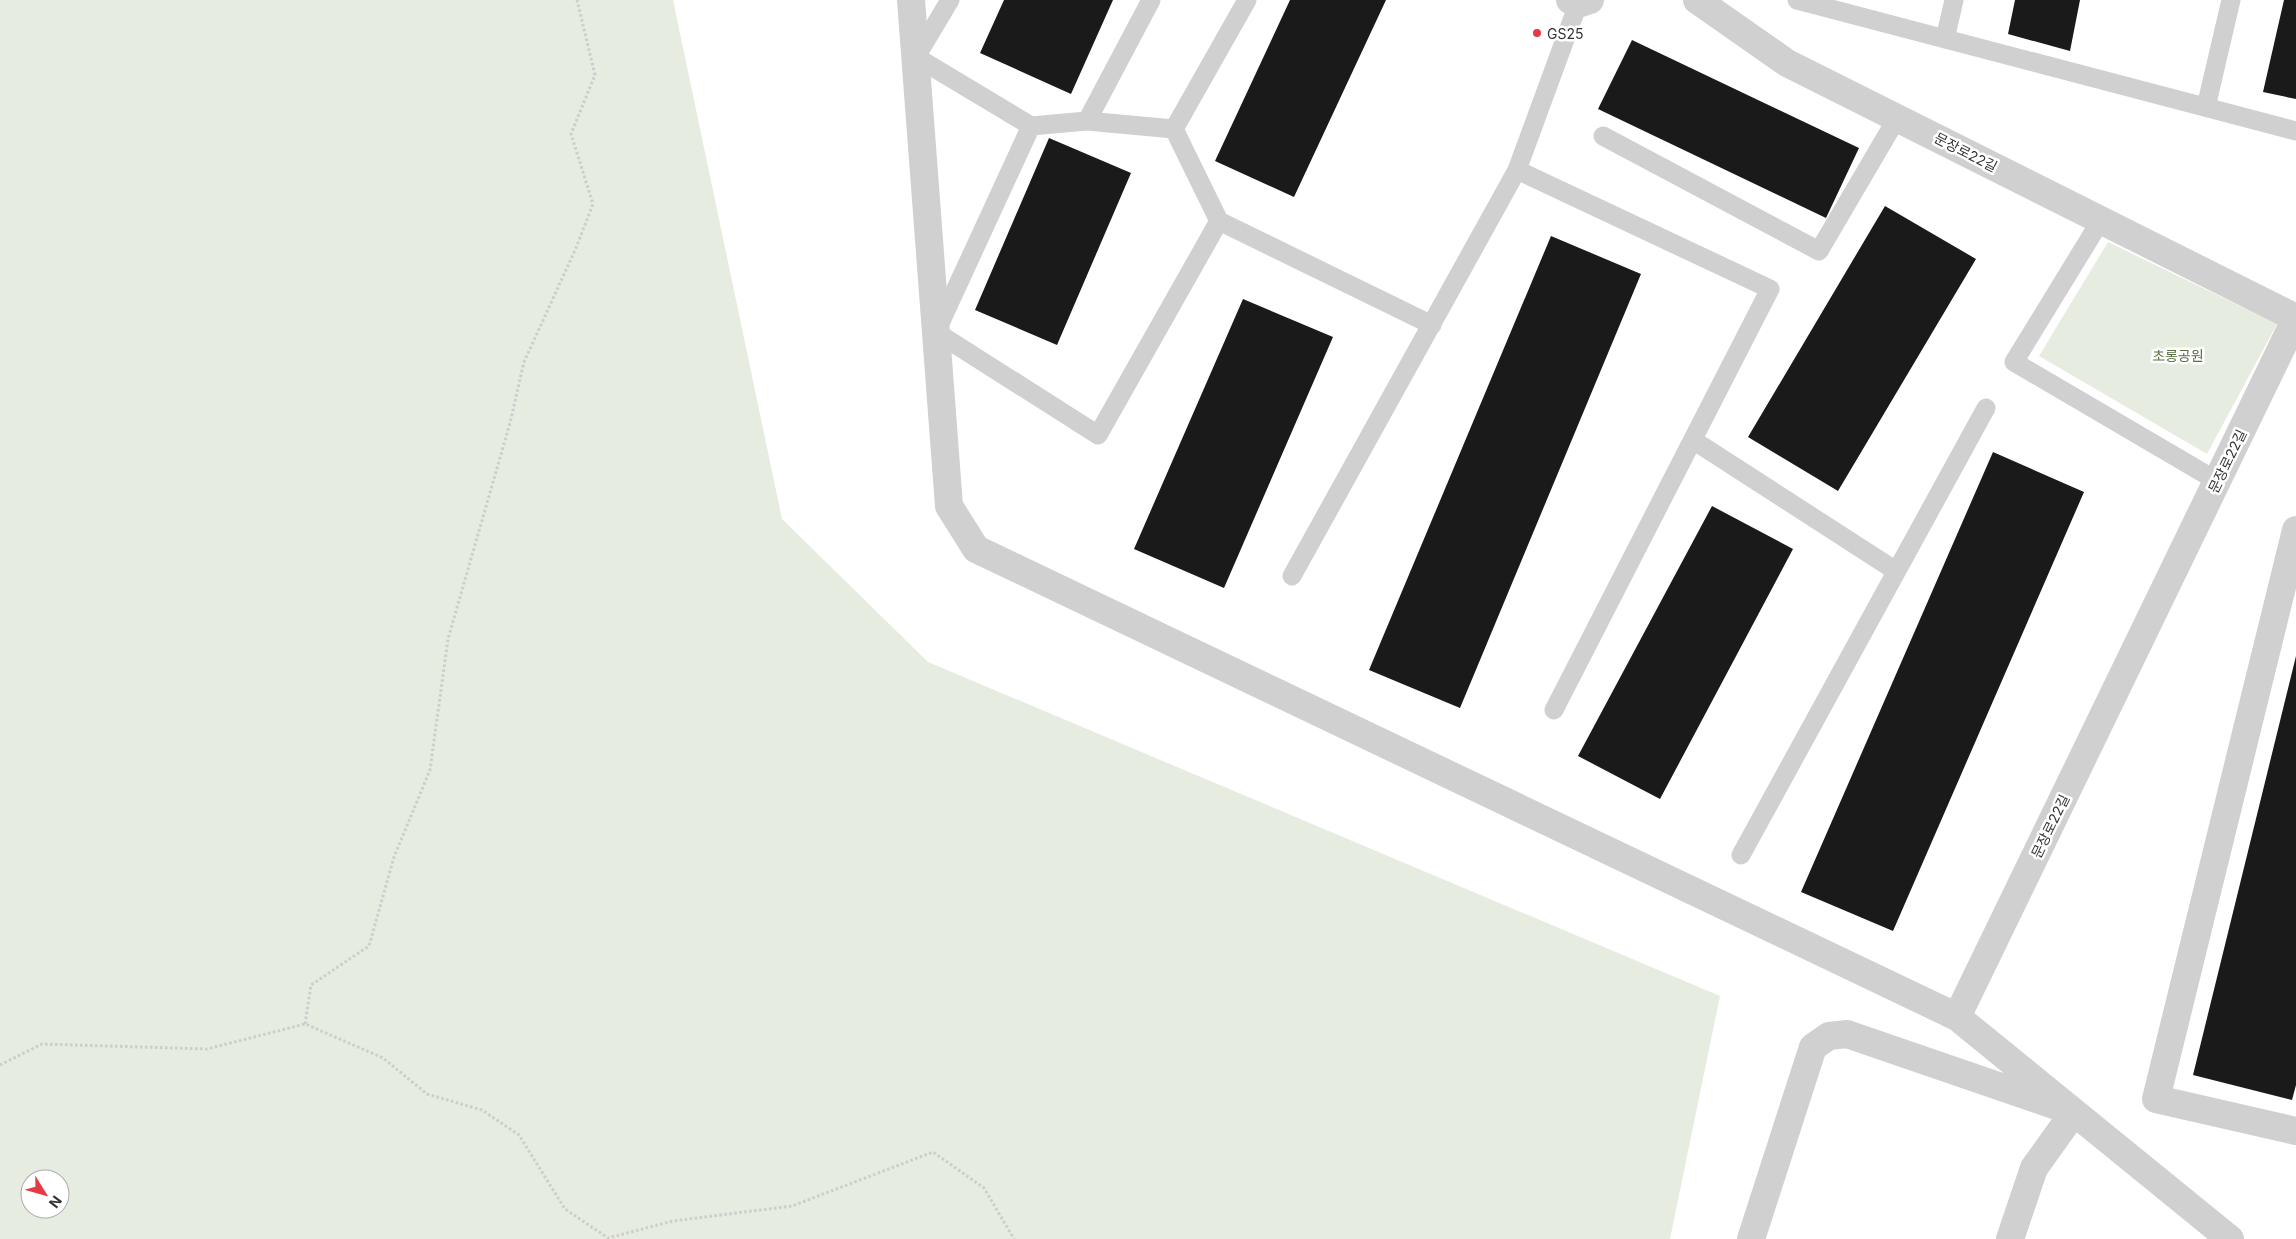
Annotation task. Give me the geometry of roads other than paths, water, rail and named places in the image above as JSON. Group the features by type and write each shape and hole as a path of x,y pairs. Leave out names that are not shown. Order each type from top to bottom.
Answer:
{"street":[{"name":"문장로22길","path":"1697,0 1787,63 2296,318 1958,1017"},
{"path":"909,5 916,56 949,506 976,549 1958,1017 2230,1239"},
{"path":"2296,530 2156,1099 2296,1131"},
{"path":"1751,1239 1813,1047 1829,1036 1848,1034 2074,1112"},
{"path":"2010,1239 2034,1168 2074,1112"}],"lane":[{"path":"950,0 916,56 1031,126 1087,121 1174,129"},
{"path":"1087,121 1151,0"},
{"path":"1174,129 1247,0"},
{"path":"1797,0 2296,131"},
{"path":"1945,39 1954,0"},
{"path":"2206,107 2230,0"},
{"path":"1292,576 1517,170 1579,1"},
{"path":"1603,136 1820,251 1897,118"},
{"path":"1031,126 936,332 1098,435 1219,221"},
{"path":"1174,129 1219,221 1432,324"},
{"path":"1517,170 1770,289 1554,710"},
{"path":"2102,220 2014,362 2217,481"},
{"path":"1741,855 1986,408"},
{"path":"1693,440 1896,571"}],"place":[{"name":"GS25","path":"1537,33"}],"park label":[{"name":"초롱공원","path":"2178,355"}]}
